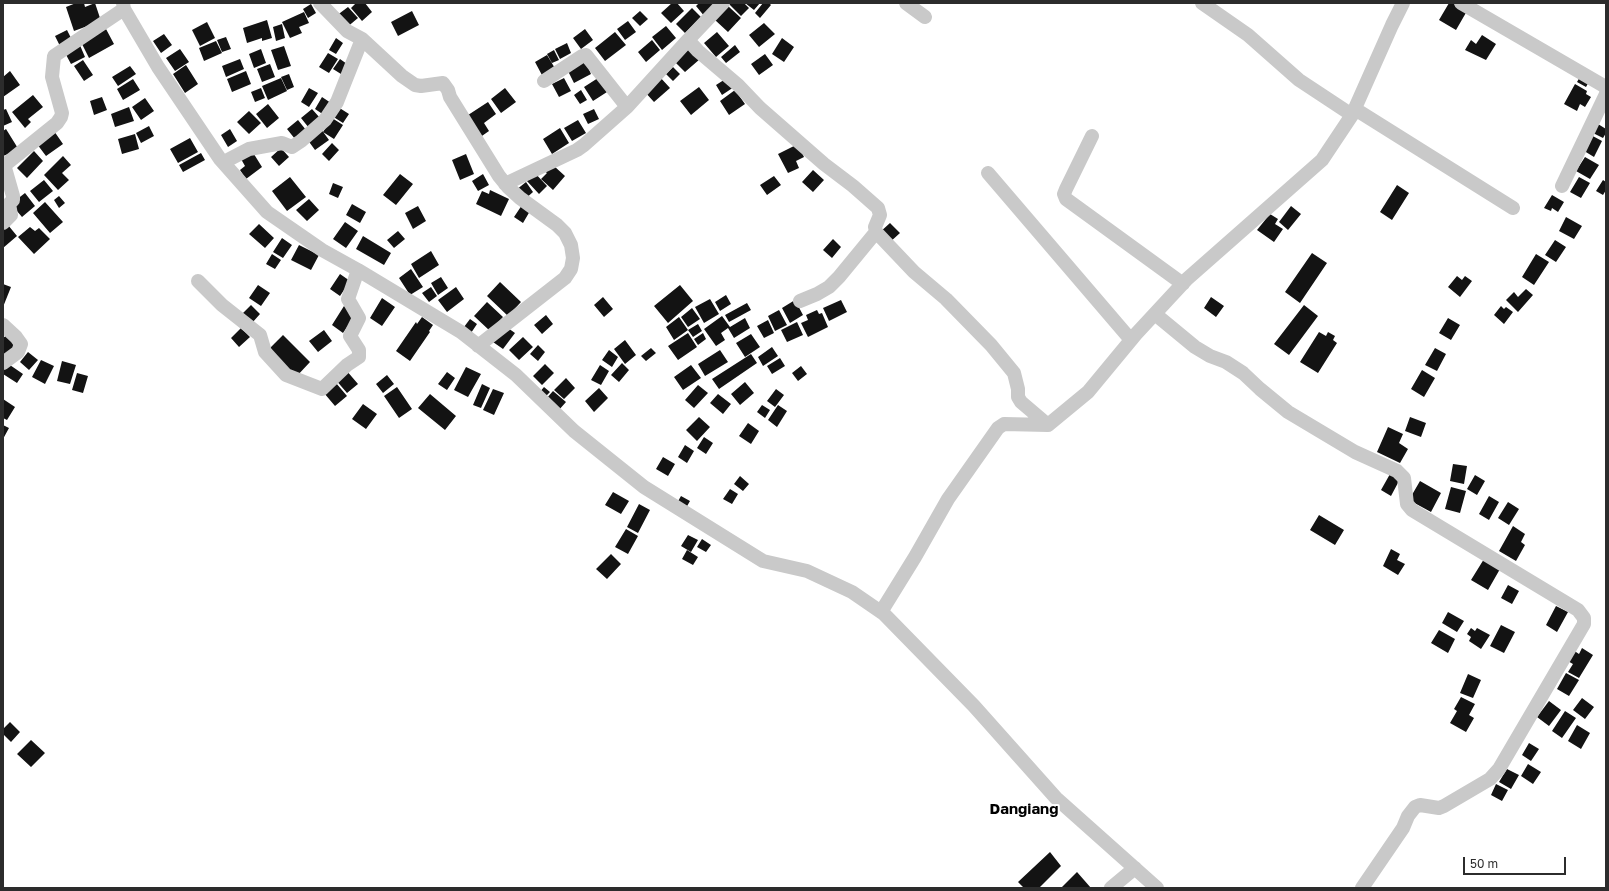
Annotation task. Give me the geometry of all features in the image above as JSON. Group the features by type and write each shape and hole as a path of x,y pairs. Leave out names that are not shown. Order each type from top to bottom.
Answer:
{"street":[{"path":"320,3 347,31 362,40 402,76 415,85 426,86 443,83 498,176 520,198 557,225 565,233 573,258 571,269 565,278 478,346"},
{"path":"505,184 577,150 594,137 627,107 723,3"},
{"path":"906,3 925,17"},
{"path":"1202,3 1248,35 1299,80 1513,208"},
{"path":"881,612 948,499 998,428 1004,424 1048,425 1088,392 1131,340 1183,284 1322,160 1353,112 1403,3"},
{"path":"1461,3 1604,86 1606,89"},
{"path":"3,223 11,215 9,204 13,200 4,168 8,162 62,118 62,112 52,77 54,56 123,6 158,67 224,162 267,212 322,250 461,332 516,375 574,431 644,487 763,561 807,571 852,592 881,612 974,706 1056,798 1157,888"},
{"path":"224,162 249,149 282,144 292,147 325,120 337,102 362,40"},
{"path":"688,40 698,51 738,85 760,108 824,164 853,186 878,208 880,215 874,227 876,232 914,272 946,299 991,345 1014,373 1018,389 1018,397 1048,425"},
{"path":"544,80 586,55 627,107"},
{"path":"1562,186 1606,94"},
{"path":"1092,136 1066,189 1064,194 1066,198 1183,284"},
{"path":"988,173 1131,340"},
{"path":"800,301 816,294 834,282 876,232"},
{"path":"198,281 222,305 260,335 265,352 272,362 286,375 322,389 347,365 359,357 359,350 350,336 359,318 348,299 358,270"},
{"path":"1155,314 1195,347 1243,372 1260,389 1288,412 1355,452 1397,471 1404,478 1407,504 1412,510 1578,610 1584,618 1584,624 1499,769 1490,779 1444,806 1439,808 1420,805 1415,807 1408,816 1403,828 1362,888"},
{"path":"3,325 21,344 18,352 3,363"},
{"path":"1111,888 1135,868"}],"building":[{"path":"76,3 84,3 85,7 95,3 101,21 74,31 66,7"},
{"path":"356,3 365,3 372,12 362,21 351,8"},
{"path":"672,3 677,3 684,11 671,23 661,13"},
{"path":"699,3 716,3 705,17 696,6"},
{"path":"728,3 744,3 749,8 741,16"},
{"path":"745,3 760,3 754,10"},
{"path":"763,3 769,3 771,5 760,18 755,13"},
{"path":"1449,3 1453,3 1467,11 1456,30 1439,20"},
{"path":"311,4 316,13 308,18 303,9"},
{"path":"728,6 741,18 728,32 715,20"},
{"path":"348,7 358,18 346,28 336,16"},
{"path":"692,8 701,17 685,33 676,24"},
{"path":"412,11 419,25 398,36 391,22"},
{"path":"640,11 648,19 640,26 632,18"},
{"path":"304,12 309,23 299,27 302,33 290,38 282,22"},
{"path":"267,20 272,38 262,41 262,38 247,43 243,28"},
{"path":"628,21 636,32 625,40 617,29"},
{"path":"207,22 215,38 200,46 192,30"},
{"path":"764,23 775,34 759,47 749,35"},
{"path":"282,24 285,38 276,41 273,27"},
{"path":"666,26 676,38 662,50 652,37"},
{"path":"106,29 114,44 89,58 81,42"},
{"path":"585,29 593,40 581,49 573,38"},
{"path":"67,30 73,42 61,48 55,36"},
{"path":"615,32 626,45 605,61 595,48"},
{"path":"717,32 729,46 716,57 704,43"},
{"path":"164,34 172,45 161,53 153,41"},
{"path":"1482,35 1496,44 1486,60 1465,50 1471,40 1476,44"},
{"path":"226,37 231,49 222,52 217,40"},
{"path":"336,38 343,43 336,54 329,50"},
{"path":"782,38 794,47 784,62 772,54"},
{"path":"652,40 660,50 646,62 638,52"},
{"path":"216,41 222,53 204,61 199,48"},
{"path":"79,43 85,57 71,64 64,51"},
{"path":"567,43 571,53 560,59 555,49"},
{"path":"735,45 740,52 726,63 721,57"},
{"path":"284,46 291,66 278,70 271,50"},
{"path":"690,48 700,59 685,72 675,62"},
{"path":"180,49 189,62 175,71 166,58"},
{"path":"261,49 266,63 254,68 249,54"},
{"path":"554,50 559,60 552,63 547,54"},
{"path":"328,53 338,59 329,73 319,67"},
{"path":"765,54 773,65 759,75 751,64"},
{"path":"547,55 556,70 543,77 535,62"},
{"path":"240,59 244,69 226,77 222,66"},
{"path":"340,59 347,64 341,74 333,69"},
{"path":"83,60 93,75 84,81 74,66"},
{"path":"585,60 591,74 574,83 567,69"},
{"path":"270,64 275,77 262,82 257,69"},
{"path":"186,65 198,84 185,93 173,74"},
{"path":"130,66 136,74 118,86 112,77"},
{"path":"673,67 680,74 673,81 666,74"},
{"path":"10,71 20,85 3,97 3,77"},
{"path":"246,71 251,84 232,92 227,79"},
{"path":"289,74 294,87 287,90 281,77"},
{"path":"1581,75 1590,80 1586,87 1577,82"},
{"path":"659,76 670,88 654,102 644,91"},
{"path":"281,78 287,91 268,100 262,86"},
{"path":"564,78 571,91 559,97 552,84"},
{"path":"598,78 607,92 593,101 584,87"},
{"path":"727,78 734,87 722,95 716,85"},
{"path":"133,79 140,90 123,100 117,89"},
{"path":"1575,84 1587,91 1586,94 1591,97 1585,107 1580,104 1577,111 1564,104"},
{"path":"699,87 709,100 691,115 680,101"},
{"path":"261,88 265,98 255,102 251,92"},
{"path":"309,88 318,93 309,107 301,102"},
{"path":"505,88 516,102 501,113 491,99"},
{"path":"581,90 587,100 580,104 574,95"},
{"path":"735,90 745,104 729,115 720,101"},
{"path":"33,95 43,107 28,119 31,122 25,128 12,112"},
{"path":"102,97 107,110 94,115 90,101"},
{"path":"322,97 331,103 324,115 315,109"},
{"path":"145,98 154,111 141,120 132,107"},
{"path":"488,102 496,114 484,123 489,131 479,138 465,117"},
{"path":"268,104 279,118 267,128 256,114"},
{"path":"129,107 134,121 115,127 111,114"},
{"path":"338,107 349,114 343,123 332,116"},
{"path":"6,109 12,122 3,126 3,110"},
{"path":"312,109 320,118 309,128 301,118"},
{"path":"594,109 599,119 588,124 583,114"},
{"path":"249,111 261,123 249,134 237,122"},
{"path":"332,118 343,125 334,139 323,132"},
{"path":"298,120 306,130 295,139 287,129"},
{"path":"578,120 586,133 572,141 564,128"},
{"path":"1598,124 1606,129 1606,133 1603,138 1593,133"},
{"path":"149,126 154,136 141,143 136,133"},
{"path":"560,128 569,143 552,154 543,139"},
{"path":"6,129 19,150 3,156 3,131"},
{"path":"230,129 237,141 228,147 221,135"},
{"path":"321,129 329,140 315,150 307,139"},
{"path":"54,131 63,144 46,156 37,144"},
{"path":"135,134 139,149 122,154 118,139"},
{"path":"1589,134 1602,141 1594,157 1581,149"},
{"path":"190,138 198,152 178,163 170,149"},
{"path":"332,143 339,150 329,161 322,154"},
{"path":"798,144 804,157 796,161 799,168 788,173 778,154"},
{"path":"281,148 289,157 279,166 271,157"},
{"path":"34,151 43,161 27,178 17,168"},
{"path":"252,151 262,167 246,179 240,170 245,166 241,159"},
{"path":"201,153 205,160 183,172 179,165"},
{"path":"466,154 474,174 460,180 452,160"},
{"path":"63,156 71,165 62,173 69,180 58,190 44,175"},
{"path":"1585,157 1599,165 1590,179 1576,171"},
{"path":"554,166 565,176 553,190 541,179 547,173 544,171"},
{"path":"813,170 824,180 813,192 802,182"},
{"path":"534,172 547,186 539,194 526,180"},
{"path":"400,174 413,184 396,205 383,195"},
{"path":"483,174 489,185 478,191 472,181"},
{"path":"774,176 781,185 767,195 760,185"},
{"path":"290,177 306,197 287,211 272,191"},
{"path":"1579,177 1590,183 1581,198 1570,192"},
{"path":"44,180 53,191 39,202 30,191"},
{"path":"1603,180 1606,182 1606,190 1603,195 1596,191"},
{"path":"526,182 533,192 524,200 516,190"},
{"path":"333,183 343,187 338,198 329,194"},
{"path":"1397,185 1409,193 1392,220 1380,212"},
{"path":"490,190 509,199 501,216 476,204 482,191 489,194"},
{"path":"25,193 35,206 22,217 11,204"},
{"path":"1552,195 1564,202 1558,212 1552,208 1551,211 1544,208"},
{"path":"59,196 65,203 59,208 54,200"},
{"path":"309,199 319,210 307,221 296,210"},
{"path":"45,202 63,222 50,233 33,213"},
{"path":"352,204 366,212 360,223 346,215"},
{"path":"522,205 530,211 523,223 514,217"},
{"path":"418,206 426,221 413,229 405,213"},
{"path":"1291,206 1301,214 1288,230 1279,222"},
{"path":"1270,214 1278,219 1275,224 1283,229 1274,242 1257,230"},
{"path":"1566,217 1582,226 1574,239 1559,231"},
{"path":"345,222 358,231 346,248 333,239"},
{"path":"890,223 900,233 889,243 879,233"},
{"path":"259,224 274,238 265,248 249,234"},
{"path":"8,225 17,236 3,248 3,229"},
{"path":"30,227 35,231 39,228 50,239 34,254 18,237"},
{"path":"398,231 405,239 394,248 387,240"},
{"path":"363,236 391,253 384,265 356,249"},
{"path":"282,238 292,245 283,258 273,252"},
{"path":"833,239 841,247 832,258 823,250"},
{"path":"1555,240 1566,247 1556,262 1545,255"},
{"path":"299,245 319,255 311,270 291,260"},
{"path":"431,251 439,265 419,278 411,264"},
{"path":"1312,253 1327,263 1300,303 1285,292"},
{"path":"272,254 281,260 275,269 266,264"},
{"path":"1536,254 1549,262 1534,285 1522,277"},
{"path":"411,269 423,287 410,295 399,278"},
{"path":"340,274 350,281 340,296 330,289"},
{"path":"1457,276 1462,280 1465,276 1472,281 1460,297 1448,287"},
{"path":"441,277 448,288 438,295 431,283"},
{"path":"500,282 521,302 508,316 487,296"},
{"path":"3,284 11,287 3,307"},
{"path":"258,285 270,293 261,306 249,298"},
{"path":"680,285 693,301 668,323 654,306"},
{"path":"431,287 437,296 429,302 422,293"},
{"path":"456,287 464,299 447,312 438,300"},
{"path":"1526,289 1533,295 1518,312 1506,300 1514,292 1518,297"},
{"path":"726,295 731,304 720,311 715,302"},
{"path":"603,297 613,309 604,317 594,305"},
{"path":"1211,297 1224,306 1216,317 1204,308"},
{"path":"382,298 395,307 382,326 370,318"},
{"path":"710,299 719,314 704,323 695,307"},
{"path":"795,300 803,315 790,323 782,308"},
{"path":"841,300 847,312 829,321 823,308"},
{"path":"487,302 503,317 490,331 474,316"},
{"path":"747,303 751,310 729,322 725,315"},
{"path":"251,305 260,314 252,323 242,314"},
{"path":"1304,305 1318,316 1289,355 1274,344"},
{"path":"344,306 356,314 343,333 332,325"},
{"path":"1501,306 1504,309 1506,307 1513,312 1504,324 1494,315"},
{"path":"692,308 700,319 688,327 681,317"},
{"path":"779,310 787,325 775,331 768,316"},
{"path":"817,310 819,314 822,313 828,327 808,337 801,323 808,320 806,315"},
{"path":"546,315 553,324 542,334 534,325"},
{"path":"722,316 730,327 745,318 750,328 734,338 728,328 721,333 725,340 716,346 704,329"},
{"path":"422,317 433,325 429,331 430,332 410,361 396,351 416,322 417,324"},
{"path":"679,317 688,330 674,340 666,327"},
{"path":"1448,318 1460,325 1451,340 1439,333"},
{"path":"470,319 477,324 471,333 464,327"},
{"path":"768,320 774,333 764,338 757,326"},
{"path":"797,322 803,335 787,342 781,330"},
{"path":"698,324 702,331 693,337 688,330"},
{"path":"505,326 515,333 503,349 493,342"},
{"path":"241,328 250,337 239,347 231,338"},
{"path":"324,330 332,341 318,352 309,341"},
{"path":"1319,332 1326,336 1328,332 1335,336 1333,340 1337,343 1318,373 1300,362"},
{"path":"688,333 697,347 678,360 668,346"},
{"path":"703,333 706,339 698,345 694,339"},
{"path":"751,334 760,347 745,357 736,343"},
{"path":"7,335 16,345 4,356 3,338"},
{"path":"283,335 310,362 296,377 269,349"},
{"path":"523,337 533,347 519,360 509,350"},
{"path":"625,340 636,355 625,364 614,349"},
{"path":"538,345 545,352 538,361 530,354"},
{"path":"772,347 778,356 763,366 758,357"},
{"path":"651,348 656,353 646,361 641,356"},
{"path":"1435,348 1446,354 1437,371 1425,365"},
{"path":"609,350 618,357 612,367 602,360"},
{"path":"720,350 728,362 705,376 698,364"},
{"path":"28,352 38,360 29,370 20,362"},
{"path":"751,354 757,363 719,389 712,379"},
{"path":"780,358 785,366 772,374 767,366"},
{"path":"41,360 54,366 45,384 32,377"},
{"path":"62,361 76,365 70,384 57,381"},
{"path":"7,363 23,374 17,383 3,374 3,370"},
{"path":"622,363 629,370 619,382 611,375"},
{"path":"545,364 554,373 542,385 533,376"},
{"path":"600,365 609,371 601,385 591,380"},
{"path":"691,365 701,378 683,390 674,377"},
{"path":"801,366 807,374 798,381 792,373"},
{"path":"466,367 481,374 468,397 454,390"},
{"path":"346,370 358,384 347,393 335,379"},
{"path":"1422,370 1435,378 1424,397 1411,389"},
{"path":"447,372 455,378 447,390 438,384"},
{"path":"77,373 88,376 83,393 72,390"},
{"path":"387,375 394,384 383,393 376,384"},
{"path":"566,378 575,388 564,399 554,390"},
{"path":"745,382 754,393 740,405 731,394"},
{"path":"336,383 347,396 335,406 324,393"},
{"path":"482,384 490,388 481,408 473,405"},
{"path":"698,385 708,393 694,408 685,400"},
{"path":"397,387 412,409 399,418 384,396"},
{"path":"544,387 550,392 544,398 539,393"},
{"path":"599,388 608,398 594,412 585,401"},
{"path":"493,389 504,393 494,415 483,410"},
{"path":"776,389 784,395 775,407 767,401"},
{"path":"553,391 566,402 558,411 546,399"},
{"path":"430,394 456,416 445,430 418,408"},
{"path":"718,394 731,404 723,414 710,403"},
{"path":"3,399 15,407 7,420 3,418"},
{"path":"363,404 377,414 366,429 352,419"},
{"path":"762,405 770,410 765,418 757,412"},
{"path":"778,405 787,411 777,427 768,420"},
{"path":"699,417 710,427 697,441 686,430"},
{"path":"1410,417 1426,423 1421,437 1405,431"},
{"path":"748,423 759,431 751,444 739,436"},
{"path":"3,425 9,428 3,439"},
{"path":"1388,427 1403,434 1399,443 1408,449 1400,463 1377,452"},
{"path":"704,437 713,443 706,454 697,448"},
{"path":"685,445 694,451 687,463 678,457"},
{"path":"663,457 675,464 668,476 656,469"},
{"path":"1453,464 1467,466 1464,484 1450,481"},
{"path":"1390,474 1400,479 1391,496 1381,490"},
{"path":"1475,475 1485,481 1477,495 1467,489"},
{"path":"740,476 749,484 743,491 734,484"},
{"path":"1420,481 1441,493 1431,512 1409,500"},
{"path":"1451,487 1466,491 1460,513 1445,509"},
{"path":"730,489 738,494 732,504 723,499"},
{"path":"613,492 629,501 621,514 605,505"},
{"path":"681,496 690,501 686,508 677,503"},
{"path":"1489,496 1499,502 1489,520 1479,514"},
{"path":"1508,502 1519,509 1509,525 1498,518"},
{"path":"639,504 650,510 638,533 627,527"},
{"path":"1319,515 1344,530 1335,545 1310,530"},
{"path":"1513,526 1525,534 1521,542 1525,545 1516,561 1499,551"},
{"path":"626,529 638,536 628,554 615,547"},
{"path":"688,535 698,540 691,552 681,546"},
{"path":"702,539 711,545 706,552 697,547"},
{"path":"1391,549 1400,554 1397,560 1405,564 1398,575 1383,566"},
{"path":"687,550 698,557 693,565 682,559"},
{"path":"611,554 621,564 607,579 596,569"},
{"path":"1484,559 1500,569 1488,590 1471,580"},
{"path":"1508,585 1519,591 1512,604 1501,598"},
{"path":"1556,606 1568,612 1557,632 1546,625"},
{"path":"1448,612 1464,621 1457,632 1442,623"},
{"path":"1501,625 1515,632 1504,653 1490,646"},
{"path":"1471,628 1475,631 1477,628 1490,635 1481,649 1469,641 1471,637 1467,634"},
{"path":"1439,630 1455,639 1448,653 1431,643"},
{"path":"1570,648 1579,654 1582,648 1593,655 1579,678 1568,672 1573,664 1564,659"},
{"path":"1566,673 1579,680 1569,696 1557,689"},
{"path":"1468,674 1481,680 1473,698 1460,693"},
{"path":"1461,697 1475,704 1469,715 1474,718 1466,732 1450,723 1457,711 1454,709"},
{"path":"1582,698 1594,707 1585,719 1573,710"},
{"path":"1549,701 1561,710 1549,726 1537,717"},
{"path":"1565,711 1576,718 1562,738 1552,731"},
{"path":"10,722 20,732 11,742 3,734 3,729"},
{"path":"1577,725 1590,733 1581,749 1568,741"},
{"path":"31,740 45,753 31,767 17,754"},
{"path":"1529,743 1539,749 1531,761 1522,755"},
{"path":"1528,764 1541,772 1533,784 1521,776"},
{"path":"1507,769 1519,775 1511,789 1499,782"},
{"path":"1496,784 1508,790 1502,801 1491,795"},
{"path":"1050,852 1061,866 1039,888 1024,888 1018,882"},
{"path":"1077,872 1091,888 1061,888"}],"district":[{"name":"Dangiang","path":"1024,809"}]}
